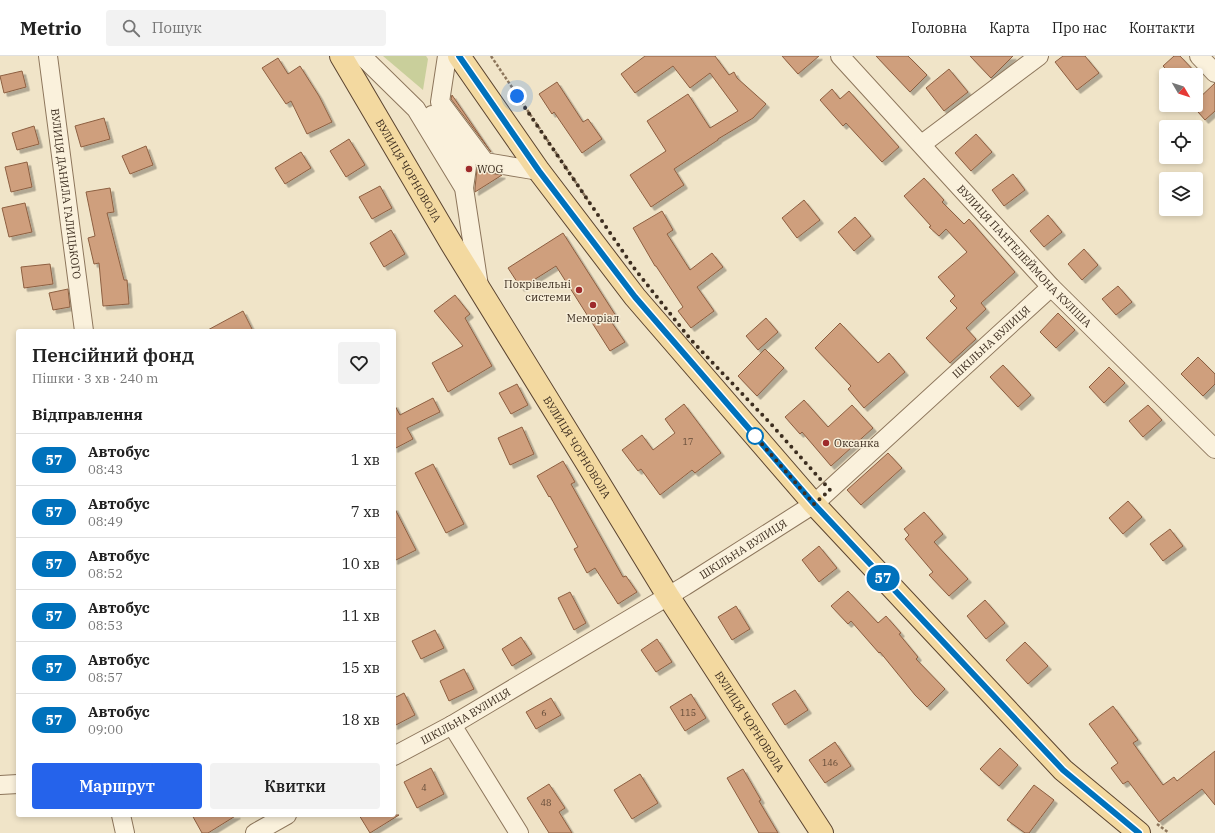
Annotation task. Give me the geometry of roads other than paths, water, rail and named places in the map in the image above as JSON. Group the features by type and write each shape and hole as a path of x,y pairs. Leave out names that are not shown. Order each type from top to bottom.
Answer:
{"main road":[{"name":"ВУЛИЦЯ ЧОРНОВОЛА","path":"341,56 451,243 668,596 822,833"},
{"path":"459,56 539,171 635,297 814,504 1063,770 1148,828"}],"street":[{"name":"ВУЛИЦЯ ДАНИЛА ГАЛИЦЬКОГО","path":"48,56 84,329"},
{"path":"362,56 416,109 464,188 479,288"},
{"path":"447,56 440,102 485,162 539,171"},
{"name":"ВУЛИЦЯ ПАНТЕЛЕЙМОНА КУЛІША","path":"840,56 1051,287 1215,449"},
{"path":"922,144 1040,56"},
{"path":"1199,56 1215,73"},
{"name":"ШКІЛЬНА ВУЛИЦЯ","path":"396,755 452,725 685,586 814,504 1051,287"},
{"path":"452,725 519,833"},
{"path":"0,785 16,784"},
{"path":"121,817 124,833"},
{"path":"255,833 283,817"}],"place":[{"name":"WOG","path":"469,169"},
{"name":"Покрівельні системи","path":"579,290"},
{"name":"Меморіал","path":"593,305"},
{"name":"Оксанка","path":"826,443"}]}
